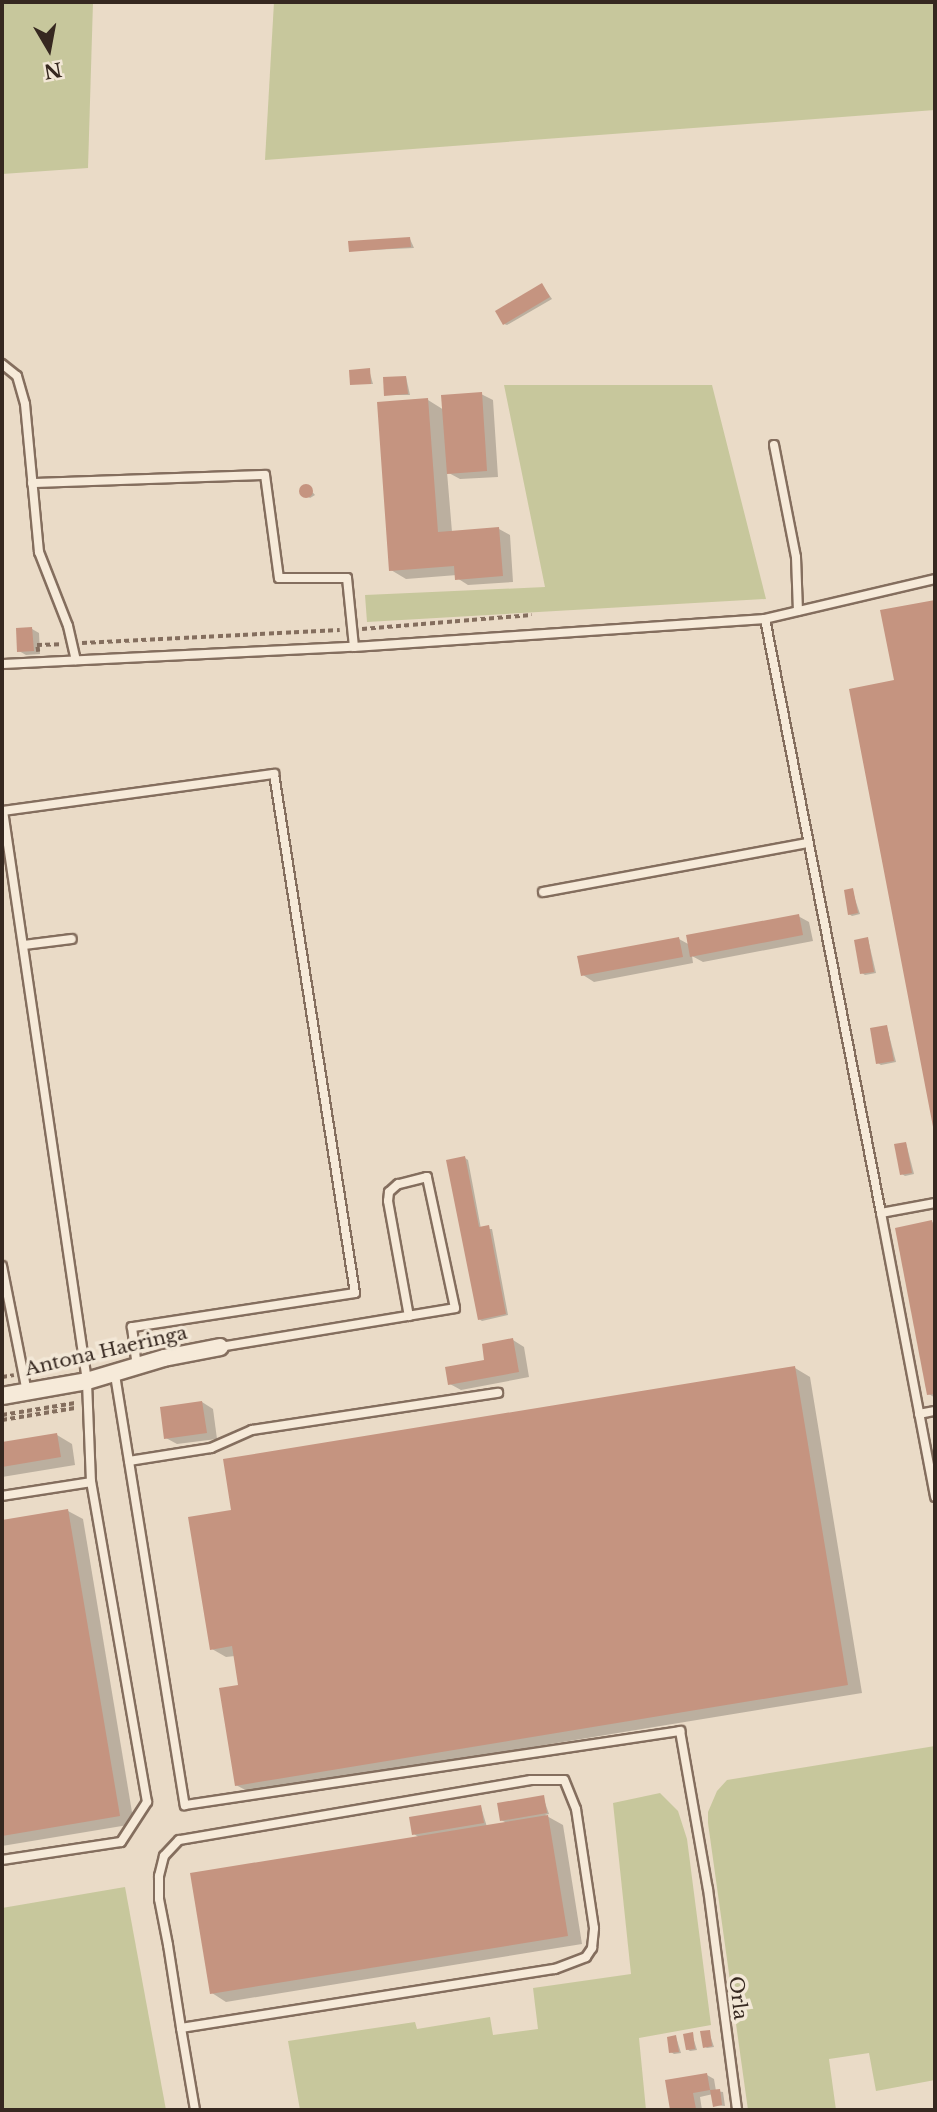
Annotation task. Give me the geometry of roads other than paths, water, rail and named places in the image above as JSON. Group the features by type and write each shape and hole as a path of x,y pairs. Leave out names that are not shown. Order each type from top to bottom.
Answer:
{"street":[{"name":"Antona Haeringa","path":"2,1396 115,1375 137,1367 220,1348"}],"lane":[{"path":"2,364 17,376 25,404 39,552 73,643 76,660"},
{"path":"774,445 796,557 798,611"},
{"path":"32,483 265,475 279,579 346,578 354,647"},
{"path":"2,664 354,647 765,619 935,579"},
{"path":"765,619 935,1497"},
{"path":"2,1860 121,1842 147,1802 91,1482 87,1381 3,811 274,774 355,1293 132,1327 137,1367"},
{"path":"543,891 808,843"},
{"path":"24,945 72,939"},
{"path":"220,1348 409,1316 456,1308 427,1177 398,1184 389,1192 388,1201 409,1316"},
{"path":"881,1213 935,1203"},
{"path":"2,1266 27,1392"},
{"path":"115,1375 129,1461 211,1448 252,1430 498,1393"},
{"path":"919,1414 935,1411"},
{"name":"Orla","path":"129,1461 185,1805 680,1731 708,1889 737,2110"},
{"path":"2,1496 91,1482"},
{"path":"181,2028 555,1969 586,1957 592,1948 594,1928 576,1808 564,1780 519,1782 179,1840 164,1857 159,1876 159,1899 181,2028 195,2110"}]}
